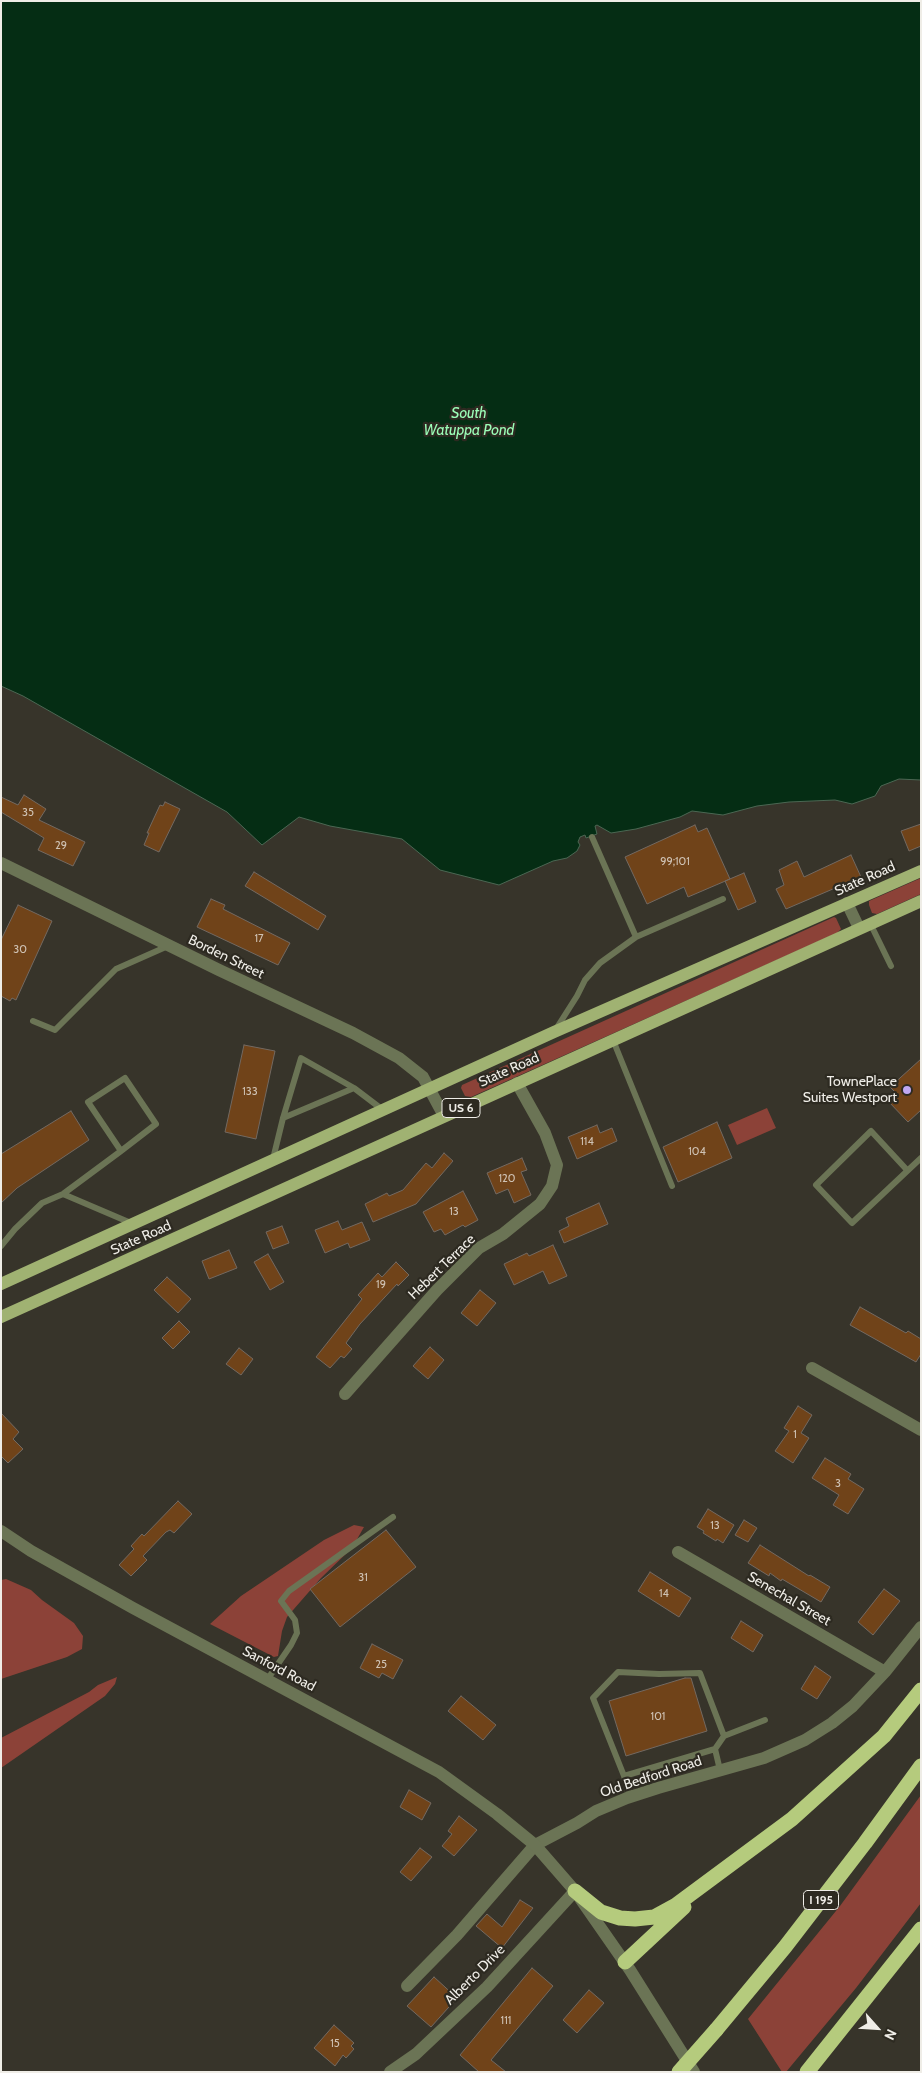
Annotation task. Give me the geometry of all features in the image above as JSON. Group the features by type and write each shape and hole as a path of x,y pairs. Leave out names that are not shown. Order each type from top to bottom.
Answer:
{"highway":[{"path":"575,1892 601,1912 620,1918 654,1917 676,1905 792,1819 864,1756 884,1736 921,1690"},
{"name":"I 195","path":"679,2072 785,1947 860,1851 921,1766"},
{"path":"625,1962 716,1877"},
{"path":"807,2072 921,1929"}],"main road":[{"name":"State Road","path":"1,1284 554,1032 769,936 921,871"},
{"name":"State Road","path":"1,1317 921,901"}],"street":[{"name":"Borden Street","path":"1,863 168,946 353,1033 399,1058 423,1077 444,1116"},
{"path":"847,903 864,926"},
{"name":"Hebert Terrace","path":"345,1394 437,1290 479,1248 503,1234 540,1204 552,1186 557,1165 545,1133 517,1083"},
{"path":"812,1368 921,1430"},
{"name":"Sanford Road","path":"1,1530 31,1551 439,1772 497,1814 535,1845"},
{"name":"Senechal Street","path":"678,1552 885,1672"},
{"name":"Old Bedford Road","path":"535,1845 596,1811 631,1797 764,1758 804,1740 832,1723 853,1706 885,1672 921,1627"},
{"path":"407,1986 457,1935 535,1845 575,1892 625,1962 694,2072"},
{"name":"Alberto Drive","path":"390,2072 416,2054 487,1987 575,1892"}],"lane":[{"path":"592,838 636,937"},
{"path":"554,1032 578,996 585,980 600,963 636,937 723,899"},
{"path":"864,926 891,966"},
{"path":"33,1021 55,1030 116,970 168,946"},
{"path":"613,1040 672,1186"},
{"path":"273,1160 301,1058 354,1088 384,1110"},
{"path":"1,1246 15,1229 42,1203 63,1194 121,1151 156,1124 125,1078 88,1102 121,1151"},
{"path":"283,1118 354,1088"},
{"path":"907,1170 871,1131 816,1185 852,1223 921,1158"},
{"path":"63,1194 132,1224"},
{"path":"267,1680 297,1633 295,1620 281,1601 289,1591 393,1517"},
{"path":"631,1797 593,1698 618,1672 700,1673 724,1736"},
{"path":"624,1776 715,1749 724,1736 765,1720"},
{"path":"715,1749 720,1770"}],"shaded area":[{"path":"921,878 921,894 877,914 872,913 869,901"},
{"path":"834,917 841,929 837,933 471,1097 465,1096 461,1088 462,1085"},
{"path":"767,1108 776,1128 737,1145 728,1125"},
{"path":"354,1525 364,1527 352,1548 321,1578 287,1617 282,1631 278,1656 274,1657 210,1624 241,1596 324,1540"},
{"path":"6,1579 31,1590 74,1623 83,1636 82,1649 67,1657 1,1679 1,1580"},
{"path":"117,1677 115,1684 105,1696 1,1768 1,1738 89,1692 98,1685"},
{"path":"921,1795 921,1903 856,1988 786,2072 782,2072 748,2019 840,1906"}],"water":[{"name":"South Watuppa Pond","path":"1,1 921,1 921,780 899,779 881,786 875,796 852,804 835,800 789,802 757,806 723,815 692,811 680,817 636,829 611,833 597,825 595,826 597,834 586,838 585,835 580,837 578,842 580,845 577,851 567,858 553,861 499,885 440,870 402,839 330,826 299,817 262,845 227,812 23,696 1,686"}],"building":[{"path":"24,795 46,809 39,820 85,842 73,866 38,850 44,838 1,812 1,797 18,805"},
{"path":"165,802 180,809 159,852 144,845 149,833 147,833 160,805 163,806"},
{"path":"921,824 921,846 909,851 901,831"},
{"path":"695,825 698,832 707,828 730,879 688,897 684,887 647,904 625,857"},
{"path":"851,855 861,877 786,909 776,889 784,885 779,870 797,861 804,877"},
{"path":"254,872 326,916 318,930 245,886"},
{"path":"744,873 756,902 738,910 725,881"},
{"path":"211,899 225,905 223,909 290,943 278,965 197,927"},
{"path":"18,905 52,921 16,1000 12,998 10,1001 1,996 1,940"},
{"path":"244,1045 275,1051 256,1139 225,1132"},
{"name":"TownePlace Suites Westport","path":"921,1059 921,1110 908,1122 888,1101 896,1093 890,1087"},
{"path":"71,1111 89,1140 17,1188 1,1203 1,1154"},
{"path":"717,1122 732,1158 678,1182 663,1147"},
{"path":"597,1125 600,1133 612,1128 617,1141 577,1159 568,1137"},
{"path":"444,1153 453,1161 416,1204 373,1222 365,1204 387,1193 389,1196 403,1190 426,1163 432,1168"},
{"path":"522,1158 527,1170 521,1172 531,1195 514,1203 508,1189 496,1194 487,1173"},
{"path":"463,1191 478,1220 465,1227 463,1225 445,1235 441,1229 434,1232 423,1212"},
{"path":"599,1203 608,1224 564,1243 559,1231 569,1226 566,1218"},
{"path":"338,1221 342,1230 362,1222 370,1240 350,1248 348,1243 325,1253 315,1230"},
{"path":"282,1226 289,1243 273,1249 266,1232"},
{"path":"553,1245 567,1276 549,1284 543,1271 514,1285 504,1264 527,1253 529,1256"},
{"path":"229,1250 237,1268 209,1279 202,1261"},
{"path":"268,1254 284,1282 270,1290 254,1262"},
{"path":"396,1262 409,1275 398,1286 397,1284 360,1324 346,1343 352,1349 344,1358 341,1356 330,1368 316,1357 362,1299 358,1295 378,1273 382,1277"},
{"path":"167,1277 191,1299 178,1313 154,1290"},
{"path":"480,1290 496,1303 477,1326 461,1313"},
{"path":"860,1307 906,1333 908,1331 921,1339 921,1354 916,1362 850,1325"},
{"path":"179,1321 190,1332 173,1349 162,1338"},
{"path":"430,1347 444,1360 428,1379 413,1366"},
{"path":"239,1348 253,1359 241,1375 226,1364"},
{"path":"798,1406 812,1415 801,1433 809,1438 793,1463 775,1451 789,1431 784,1428"},
{"path":"1,1413 19,1432 13,1439 23,1449 8,1463 1,1456"},
{"path":"825,1458 851,1474 848,1479 864,1489 848,1514 833,1505 839,1495 812,1478"},
{"path":"178,1501 192,1514 174,1533 170,1530 166,1532 143,1556 147,1560 131,1576 119,1565 134,1549 131,1546 142,1534 144,1536"},
{"path":"708,1509 734,1525 723,1543 703,1533 704,1531 697,1527"},
{"path":"744,1520 757,1528 748,1542 735,1535"},
{"path":"386,1530 416,1567 340,1627 310,1589"},
{"path":"760,1545 830,1587 821,1602 782,1579 781,1581 770,1573 769,1576 748,1563"},
{"path":"650,1572 691,1598 679,1617 638,1591"},
{"path":"884,1589 900,1601 873,1635 858,1622"},
{"path":"741,1621 763,1635 753,1652 731,1638"},
{"path":"372,1644 403,1660 393,1679 382,1673 379,1678 360,1668"},
{"path":"815,1666 831,1677 817,1699 801,1689"},
{"path":"685,1678 691,1678 707,1731 626,1756 609,1701"},
{"path":"461,1696 496,1725 483,1740 448,1711"},
{"path":"409,1790 431,1803 422,1820 400,1807"},
{"path":"459,1816 477,1830 454,1856 442,1846 452,1834 448,1831"},
{"path":"420,1848 432,1857 411,1881 400,1872"},
{"path":"520,1900 533,1908 502,1948 476,1926 487,1914 502,1927"},
{"path":"532,1968 553,1986 491,2060 506,2072 479,2072 460,2055"},
{"path":"434,1977 457,1998 431,2027 407,2006"},
{"path":"589,1990 604,2003 577,2033 563,2020"},
{"path":"334,2025 354,2043 351,2046 354,2049 346,2058 343,2055 335,2066 314,2048"}],"place":[{"name":"TownePlace Suites Westport","path":"907,1090"}]}
